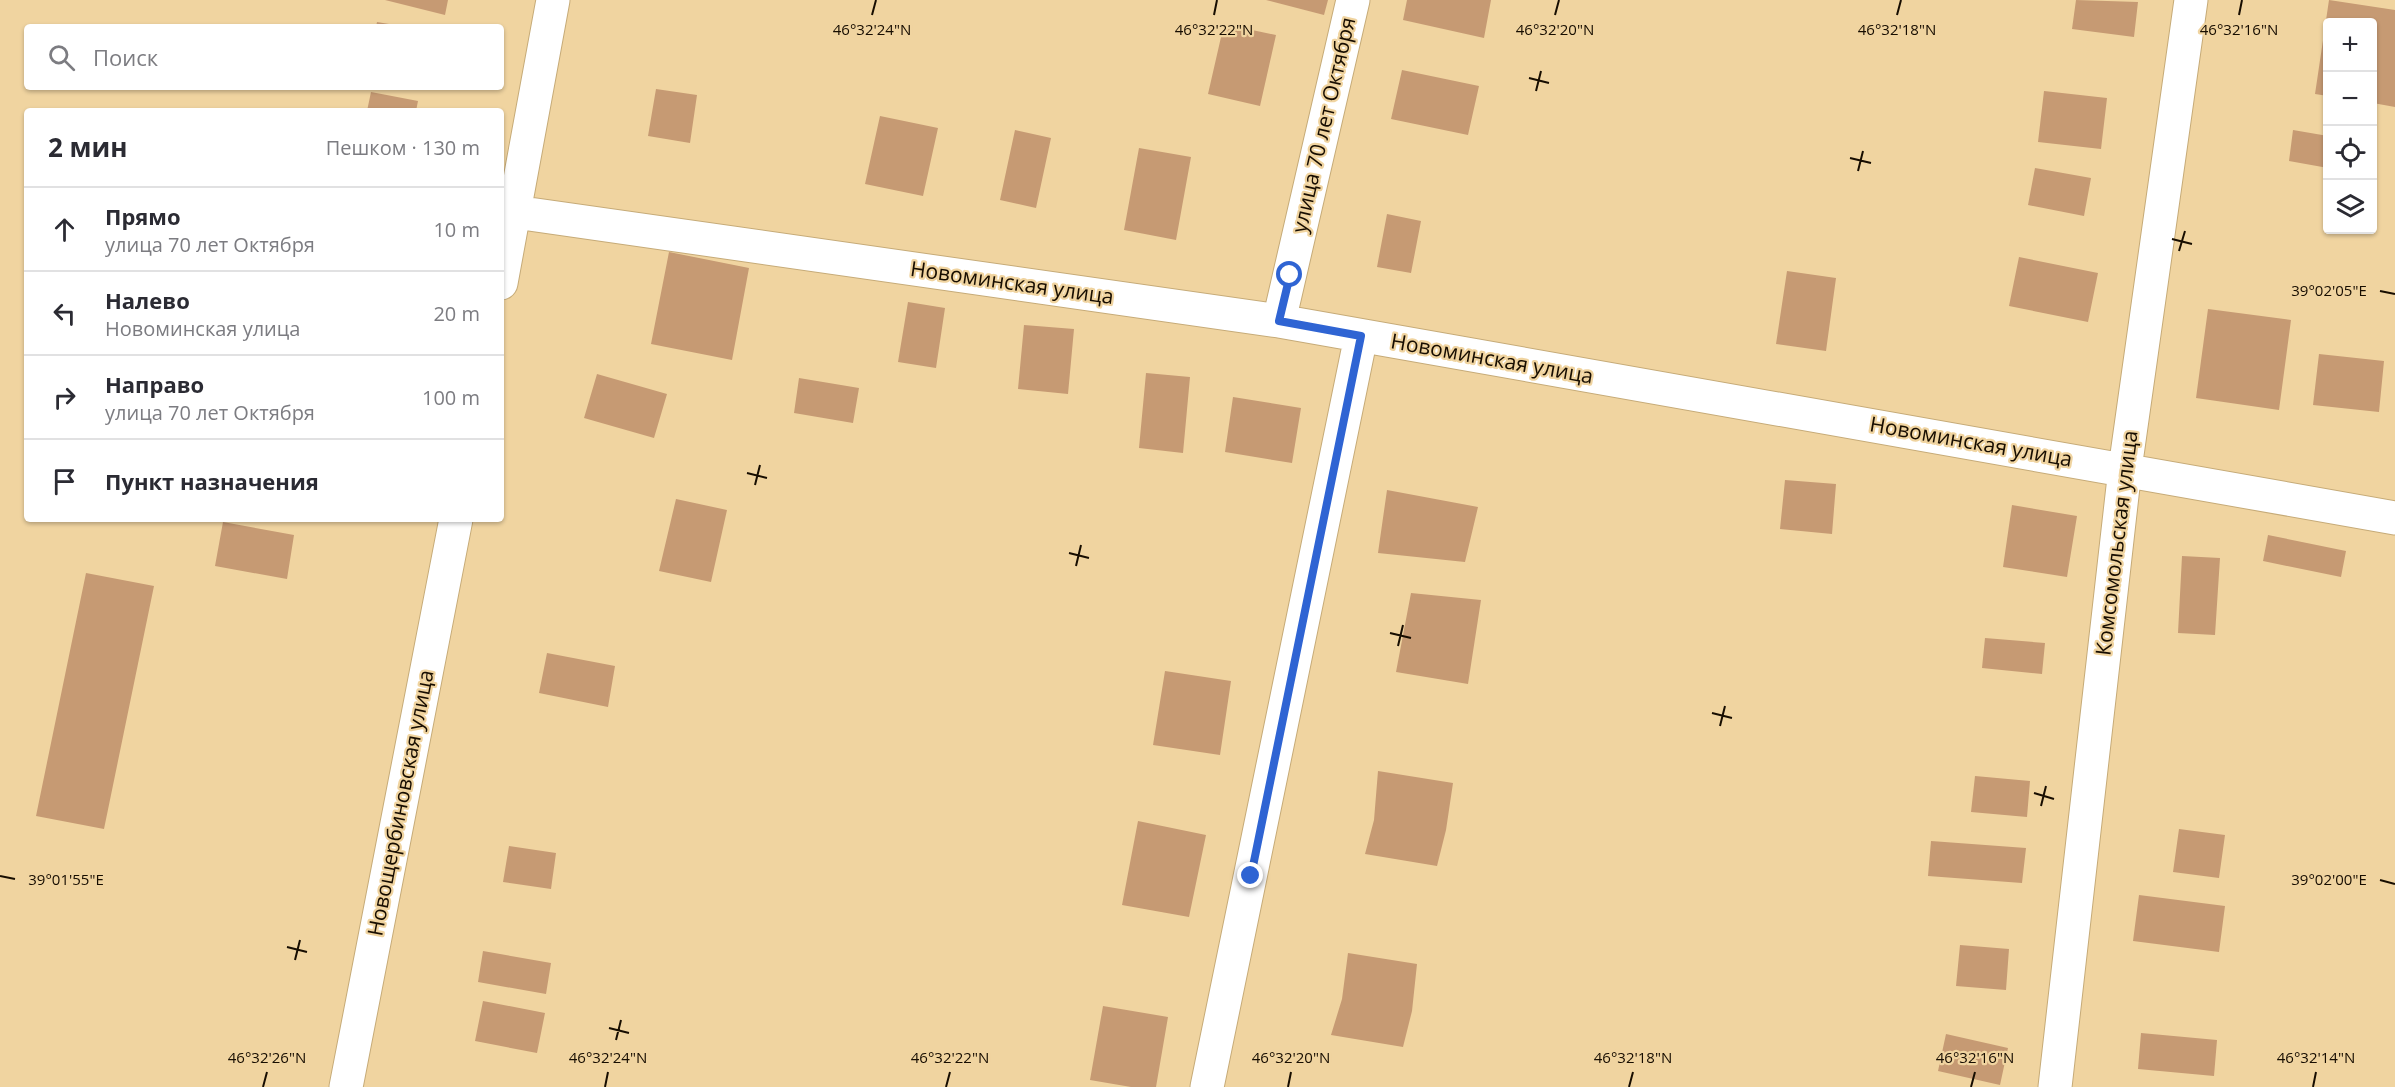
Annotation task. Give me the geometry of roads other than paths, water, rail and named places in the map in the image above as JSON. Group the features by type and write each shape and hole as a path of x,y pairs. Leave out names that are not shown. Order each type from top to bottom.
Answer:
{"street":[{"path":"504,267 553,0"},
{"name":"улица 70 лет Октября","path":"1279,321 1353,0"},
{"name":"Комсомольская улица","path":"2055,1087 2125,469 2191,0"},
{"name":"Новоминская улица","path":"514,213 1279,321 2395,518"},
{"path":"1207,1087 1361,336"},
{"name":"Новощербиновская улица","path":"346,1087 455,522"}]}
